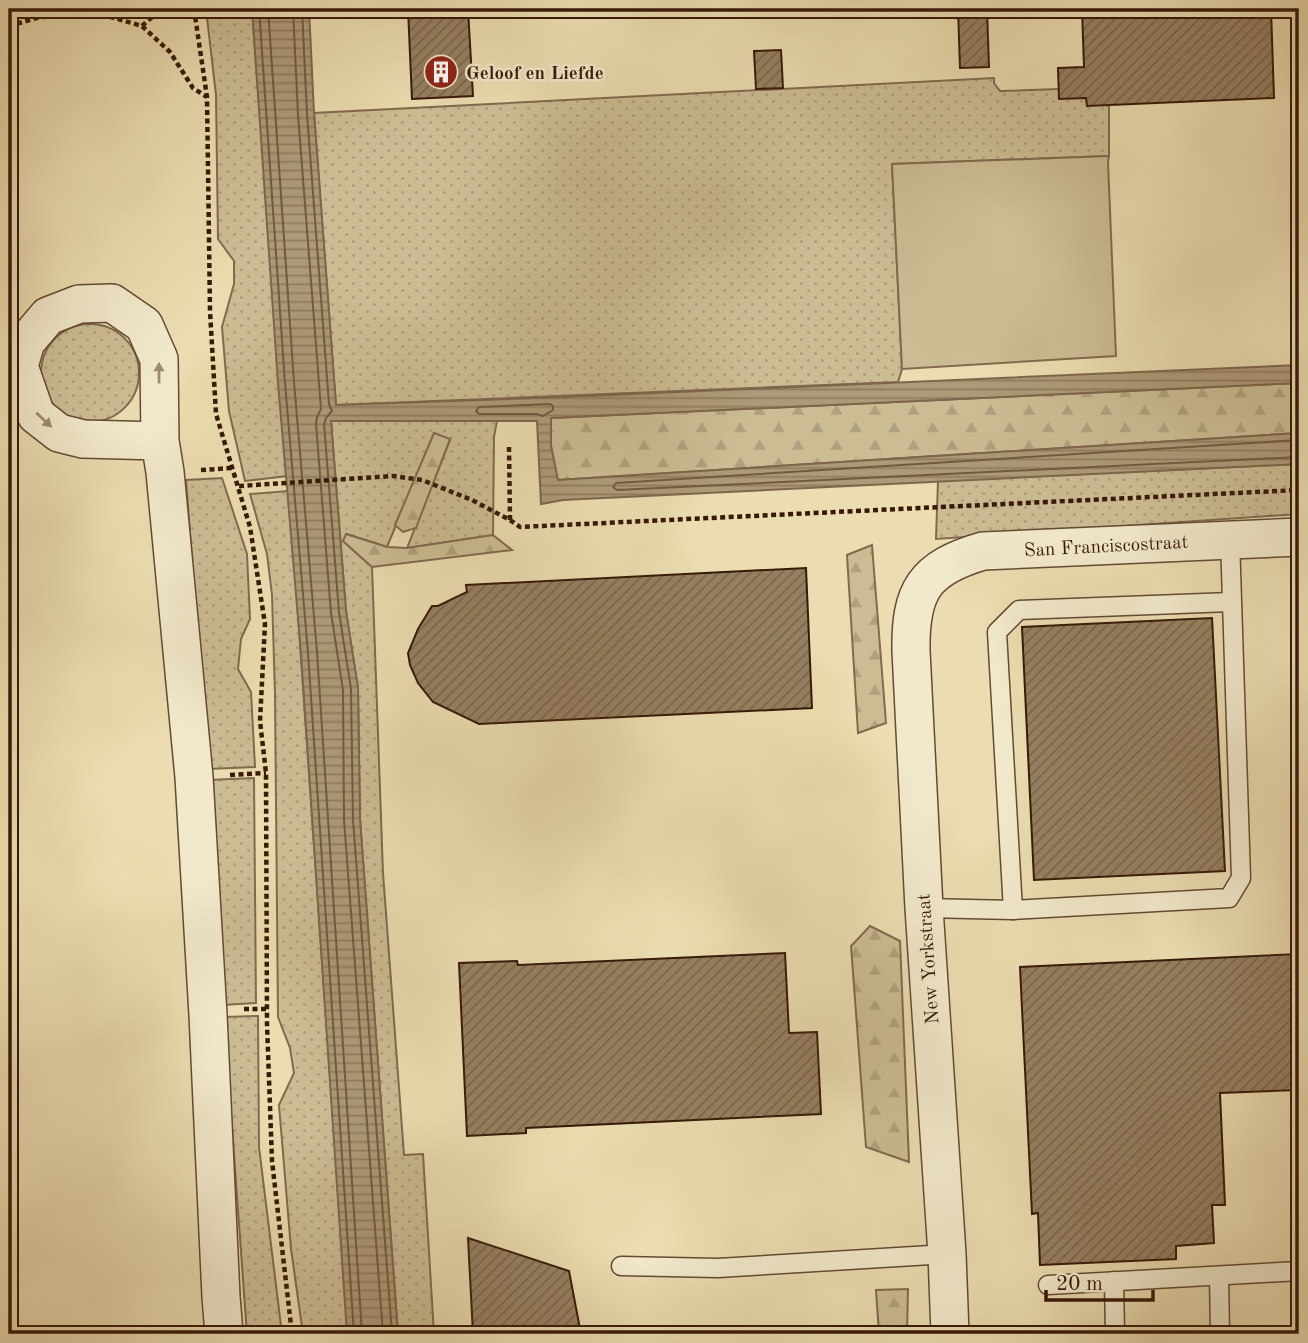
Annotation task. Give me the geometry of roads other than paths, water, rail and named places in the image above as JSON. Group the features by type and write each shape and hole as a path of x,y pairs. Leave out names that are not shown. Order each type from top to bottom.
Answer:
{"street":[{"path":"160,441 83,439 59,433 36,415 19,366 26,342 48,316 79,304 113,303 144,325 159,359 160,441 194,777 224,1334"},
{"name":"San Franciscostraat","path":"924,586 936,571 950,562 983,551 1299,537"},
{"name":"New Yorkstraat","path":"924,586 917,598 911,628 924,908 950,1334"}],"lane":[{"path":"924,908 1013,910 1229,898 1241,878 1230,540"},
{"path":"1013,910 997,632 1019,610 1231,602"},
{"path":"621,1266 718,1268 947,1254"},
{"path":"1048,1285 1299,1271"},
{"path":"1219,1276 1220,1334"},
{"path":"1114,1281 1115,1334"}],"water":[{"path":"252,9 309,9 336,405 1299,365 1299,383 551,418 551,446 558,480 1299,433 1299,464 563,500 541,504 537,421 331,421 346,611 358,688 360,819 398,1334 347,1334 301,653 278,383"}],"place":[{"name":"Geloof en Liefde","path":"441,72"}]}
